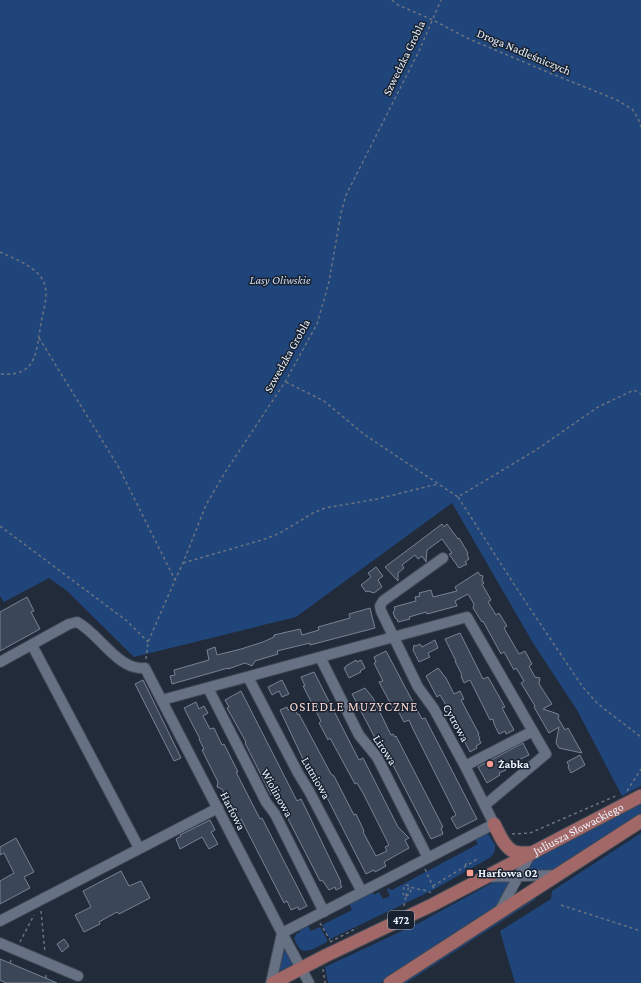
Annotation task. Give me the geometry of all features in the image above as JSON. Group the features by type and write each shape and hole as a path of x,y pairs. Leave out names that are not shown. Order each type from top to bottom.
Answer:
{"main road":[{"name":"Juliusza Słowackiego","path":"302,968 432,905 641,796"},
{"name":"Juliusza Słowackiego","path":"390,983 641,821"},
{"path":"494,824 508,848 515,852 531,853"},
{"name":"472","path":"272,983 302,968"}],"street":[{"path":"393,637 381,611 380,606 383,601 443,558"},
{"path":"162,700 467,617 546,754 485,805"},
{"path":"0,662 69,624 77,622 86,627 125,663 138,669 146,668"},
{"name":"Cytrowa","path":"393,637 418,687 434,709 465,766 494,824"},
{"path":"32,645 139,848"},
{"name":"Lirowa","path":"320,657 359,735 377,757 424,860"},
{"name":"Harfowa","path":"146,668 309,983"},
{"name":"Lutniowa","path":"248,677 362,892"},
{"name":"Wiolinowa","path":"208,688 266,802 275,814 320,914"},
{"path":"465,766 533,731"},
{"path":"0,921 218,808"},
{"path":"272,983 282,933 494,824"},
{"path":"498,913 531,853"},
{"path":"486,877 557,875"},
{"path":"0,943 78,976"}],"path":[{"name":"Droga Nadleśniczych","path":"392,0 398,5 433,20 467,38 507,56 617,100 632,109 641,126"},
{"name":"Szwedzka Grobla","path":"146,668 148,642 183,563 206,505 224,474 285,382 317,324 329,282 341,213 346,195 433,20 441,0"},
{"path":"0,252 24,264 37,273 45,286 45,307 34,358 29,366 12,375 0,374"},
{"path":"39,338 118,466 175,580"},
{"path":"285,382 324,401 352,426 458,497 582,686 598,704 641,737"},
{"path":"458,497 536,450 598,407 634,390 641,394"},
{"path":"183,563 280,533 325,508 377,499 438,484"},
{"path":"0,526 127,621 148,642"},
{"path":"626,792 641,769"},
{"path":"506,836 530,833 620,794"},
{"path":"433,886 479,858"},
{"path":"424,860 435,891 424,896"},
{"path":"464,867 468,860"},
{"path":"406,896 403,894 403,887 406,885 409,886"},
{"path":"409,886 411,888 428,891 431,893"},
{"path":"409,886 404,906 411,903"},
{"path":"406,896 412,891 411,888"},
{"path":"38,901 40,906 46,962 46,978"},
{"path":"560,905 641,931"},
{"path":"320,914 330,940 329,944"},
{"path":"330,940 357,928"},
{"path":"323,969 325,983"}],"green space":[{"name":"Lasy Oliwskie","path":"0,0 641,0 641,786 622,796 577,710 533,643 452,503 296,617 134,657 67,591 49,578 4,602 0,596"},
{"path":"641,802 641,814 551,873 523,873 530,861"},
{"path":"487,832 495,845 495,851 491,857 433,890 330,939 322,925 352,910 349,903 372,891 374,895 379,892 383,899 390,896 387,889 388,888 392,890 478,844 475,839"},
{"path":"641,833 641,983 515,983 500,931 551,899 552,891"},
{"path":"499,879 513,879 499,906 380,983 328,983 325,967 419,923"},
{"path":"534,898 536,899 406,983 401,983"},
{"path":"308,926 311,931 320,927 327,939 327,942 305,951 299,948 294,939 300,930"},
{"path":"283,942 294,965 278,972"}],"building":[{"path":"442,524 444,527 447,524 458,539 459,538 468,553 469,559 465,562 467,564 459,568 449,554 452,553 442,539 427,550 426,562 422,556 418,559 415,555 402,565 404,568 398,573 398,581 385,567"},
{"path":"376,567 383,576 378,580 382,587 374,593 368,591 366,592 361,585 371,577 368,573"},
{"path":"478,572 483,576 482,580 484,583 482,584 491,600 488,602 496,615 499,613 507,626 504,628 519,654 525,651 532,664 529,666 535,677 540,678 539,684 552,704 543,709 558,714 558,718 565,730 568,728 582,753 559,748 556,743 559,727 549,733 521,683 524,681 516,668 514,670 504,652 501,654 483,621 482,622 473,608 474,604 468,594 455,601 457,606 427,614 426,612 409,617 410,619 398,622 395,618 393,612 395,610 394,607 416,601 415,597 420,596 419,593 431,590 433,597 457,591 455,587"},
{"path":"27,597 34,611 31,612 40,629 0,651 0,612"},
{"path":"370,608 375,628 310,645 310,643 277,651 278,654 255,661 252,666 245,663 172,684 170,676 175,675 174,670 209,660 207,650 215,647 217,655 263,642 274,637 274,635 300,629 302,635 319,630 318,627 350,618 349,614"},
{"path":"460,633 483,679 488,677 505,707 502,708 514,730 506,734 505,731 499,734 493,719 490,720 470,680 464,683 456,661 445,639"},
{"path":"435,640 438,648 428,653 430,657 419,662 413,650 414,645 416,646 420,644 422,647"},
{"path":"386,651 422,719 425,718 477,819 457,829 451,818 456,815 409,720 404,722 398,711 395,712 379,682 383,681 374,663 376,662 374,657"},
{"path":"356,660 357,662 361,660 365,668 360,671 361,672 349,678 344,668"},
{"path":"438,668 446,678 454,694 460,691 464,699 461,700 479,734 481,743 476,746 477,748 470,752 447,707 440,695 437,697 426,676"},
{"path":"314,672 359,760 363,758 398,827 409,838 405,840 409,848 384,862 386,866 375,872 374,870 366,874 316,776 314,777 311,773 310,774 280,710 287,707 288,710 293,707 298,715 299,714 354,815 356,814 364,831 363,832 376,856 387,851 385,847 389,845 363,793 357,783 355,784 330,738 328,740 319,723 321,721 303,686 305,686 301,677"},
{"path":"143,680 181,758 174,761 135,684"},
{"path":"282,680 289,694 282,697 279,691 272,695 268,687"},
{"path":"365,688 373,698 391,735 393,734 395,737 396,736 443,827 441,828 443,834 431,839 378,736 375,738 352,694"},
{"path":"241,691 297,801 301,799 341,882 342,887 336,890 335,887 329,890 322,880 320,881 286,815 289,814 283,802 280,804 274,793 271,795 245,743 246,742 227,708 229,707 225,700"},
{"path":"196,702 199,709 204,706 208,713 203,716 210,729 214,728 222,745 224,744 238,772 236,772 260,819 262,818 307,906 299,910 298,907 291,910 287,901 284,903 241,819 239,820 222,789 217,787 218,782 202,750 204,749 200,739 184,708"},
{"path":"523,743 529,755 504,767 506,770 499,773 500,775 487,783 478,767"},
{"path":"580,755 585,765 571,773 567,762"},
{"path":"210,820 215,830 211,832 218,844 209,849 202,837 180,849 176,839 181,836 180,835"},
{"path":"16,838 34,872 24,877 30,888 0,904 0,881 14,873 4,853 0,855 0,847"},
{"path":"121,871 129,886 141,881 150,898 119,914 117,912 99,922 100,924 84,932 75,915 91,907 83,891"},
{"path":"64,939 69,946 62,952 57,944"},
{"path":"0,959 57,983 6,983 0,980"}],"place":[{"name":"Żabka","path":"490,764"},
{"name":"Harfowa 02","path":"470,873"}],"district":[{"name":"OSIEDLE MUZYCZNE","path":"354,706"}]}
